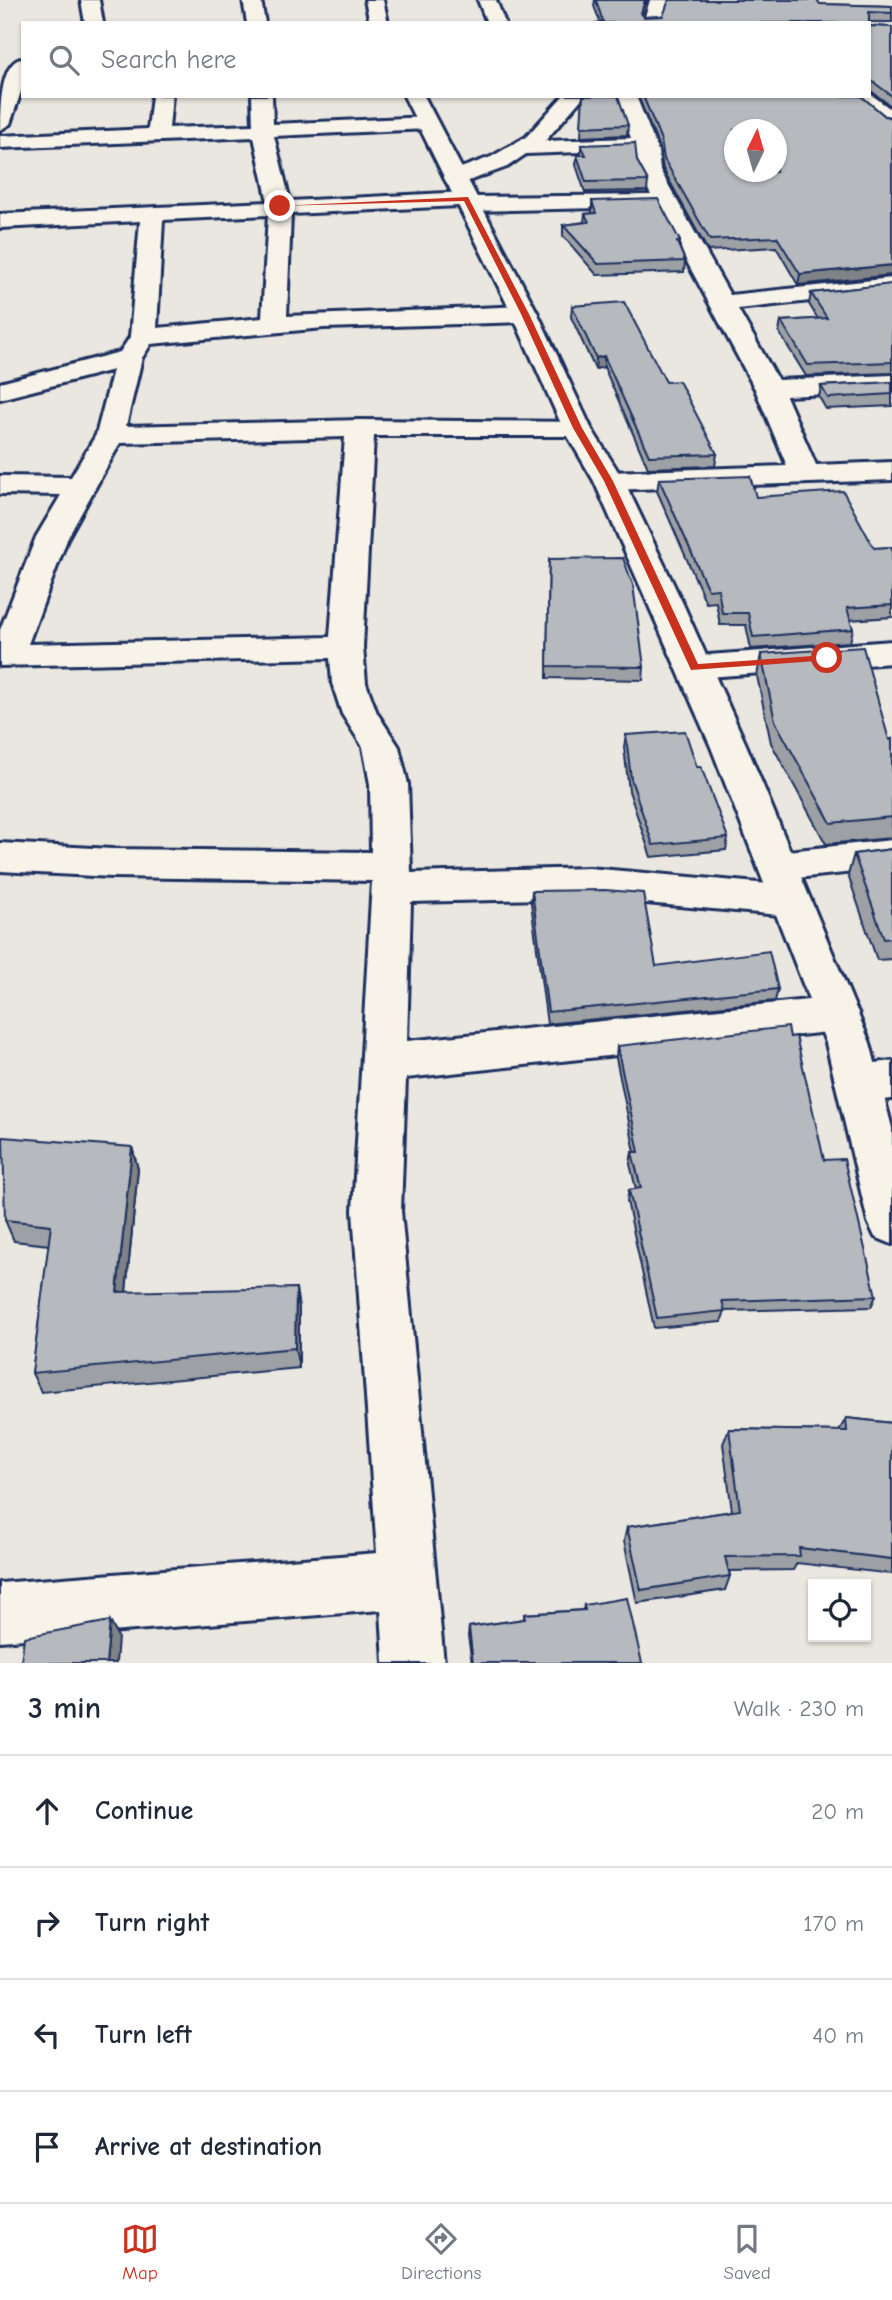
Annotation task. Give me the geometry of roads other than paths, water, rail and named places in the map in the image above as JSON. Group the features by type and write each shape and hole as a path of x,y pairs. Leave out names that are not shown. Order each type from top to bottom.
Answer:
{"street":[{"path":"90,0 94,21"},
{"path":"252,0 256,21"},
{"path":"374,0 379,21"},
{"path":"487,0 495,21"},
{"path":"653,21 660,0"},
{"path":"0,124 14,66"},
{"path":"158,136 162,98"},
{"path":"262,98 263,132 280,206 274,324"},
{"path":"463,193 499,162 523,148 572,98"},
{"path":"627,98 644,143 649,170 769,389 805,473"},
{"path":"863,98 892,120"},
{"path":"0,142 263,132 421,110 525,314 578,428 609,481 695,667 837,1014 875,1082 892,1222"},
{"path":"523,148 644,143"},
{"path":"0,221 463,193 665,200"},
{"path":"152,212 136,348 110,435 52,537 4,655 346,647"},
{"path":"721,303 892,285"},
{"path":"0,391 136,348 274,324 525,314"},
{"path":"769,389 892,383"},
{"path":"110,435 359,428 578,428"},
{"path":"359,428 346,647 349,683 360,714 381,747 389,784 391,877 377,1211 414,1663"},
{"path":"609,481 892,471"},
{"path":"0,485 81,486"},
{"path":"695,667 892,652"},
{"path":"0,857 391,877 589,883 784,884 892,854"},
{"path":"383,1062 837,1014"},
{"path":"0,1612 406,1579"}]}
